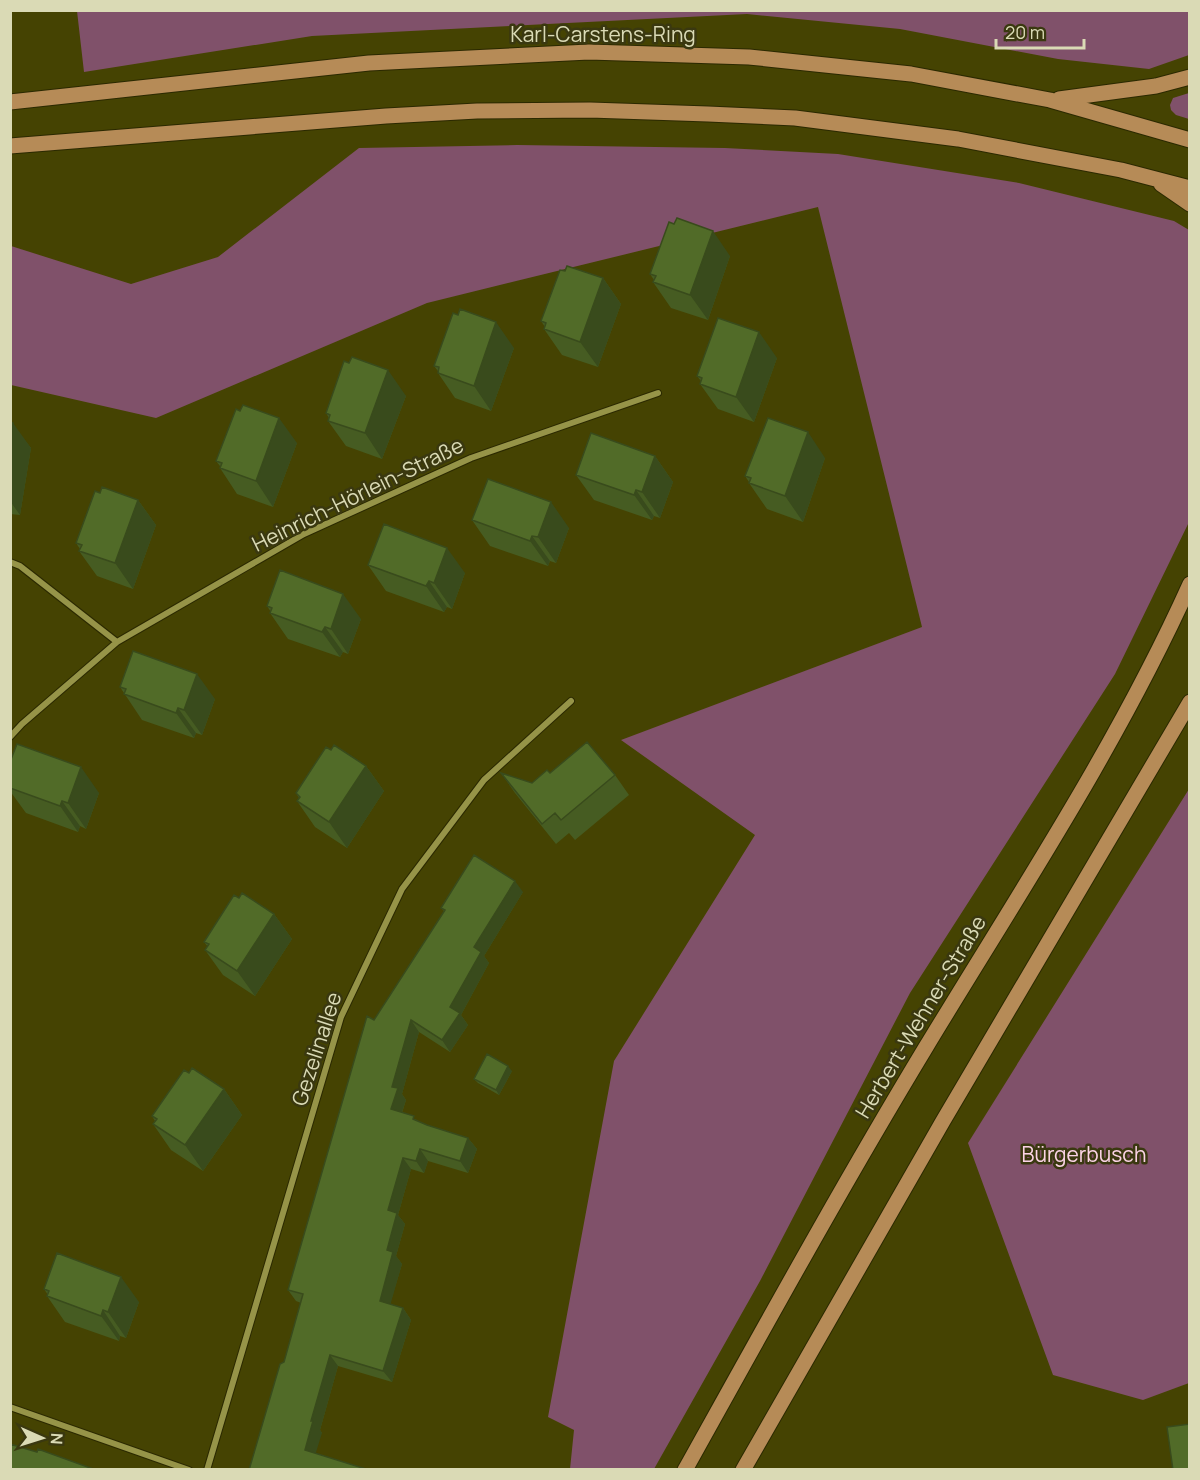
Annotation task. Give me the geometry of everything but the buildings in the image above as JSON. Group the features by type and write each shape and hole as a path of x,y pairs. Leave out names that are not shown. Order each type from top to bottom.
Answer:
{"main road":[{"name":"Karl-Carstens-Ring","path":"10,102 369,63 589,52 796,60 912,74 1050,100 1190,140"},
{"path":"1050,100 1156,86 1190,77"},
{"path":"10,146 386,116 477,111 590,110 795,118 958,139 1121,170 1190,188"},
{"path":"1154,179 1190,204"},
{"name":"Herbert-Wehner-Straße","path":"685,1470 897,1095 1118,727 1164,640 1190,584"},
{"path":"743,1470 943,1121 1190,702"}],"street":[{"name":"Heinrich-Hörlein-Straße","path":"10,737 117,642 304,534 471,458 658,393"},
{"path":"10,562 20,566 117,642"},
{"name":"Gezelinallee","path":"207,1470 341,1017 402,889 484,780 571,701"},
{"path":"10,1407 189,1470"}],"green space":[{"path":"1189,10 1189,55 1149,69 1058,59 900,29 747,14 312,36 84,72 77,11"},
{"path":"1189,93 1189,119 1176,115 1170,105 1173,98"},
{"path":"517,145 725,148 838,154 1019,183 1174,221 1189,230 1189,522 1115,674 910,993 760,1281 654,1469 570,1469 574,1430 548,1417 614,1061 755,835 621,740 922,627 818,207 427,303 156,418 11,385 11,246 131,284 218,257 359,148"},
{"name":"Bürgerbusch","path":"1189,789 1189,1383 1143,1400 1053,1375 968,1143"}]}
